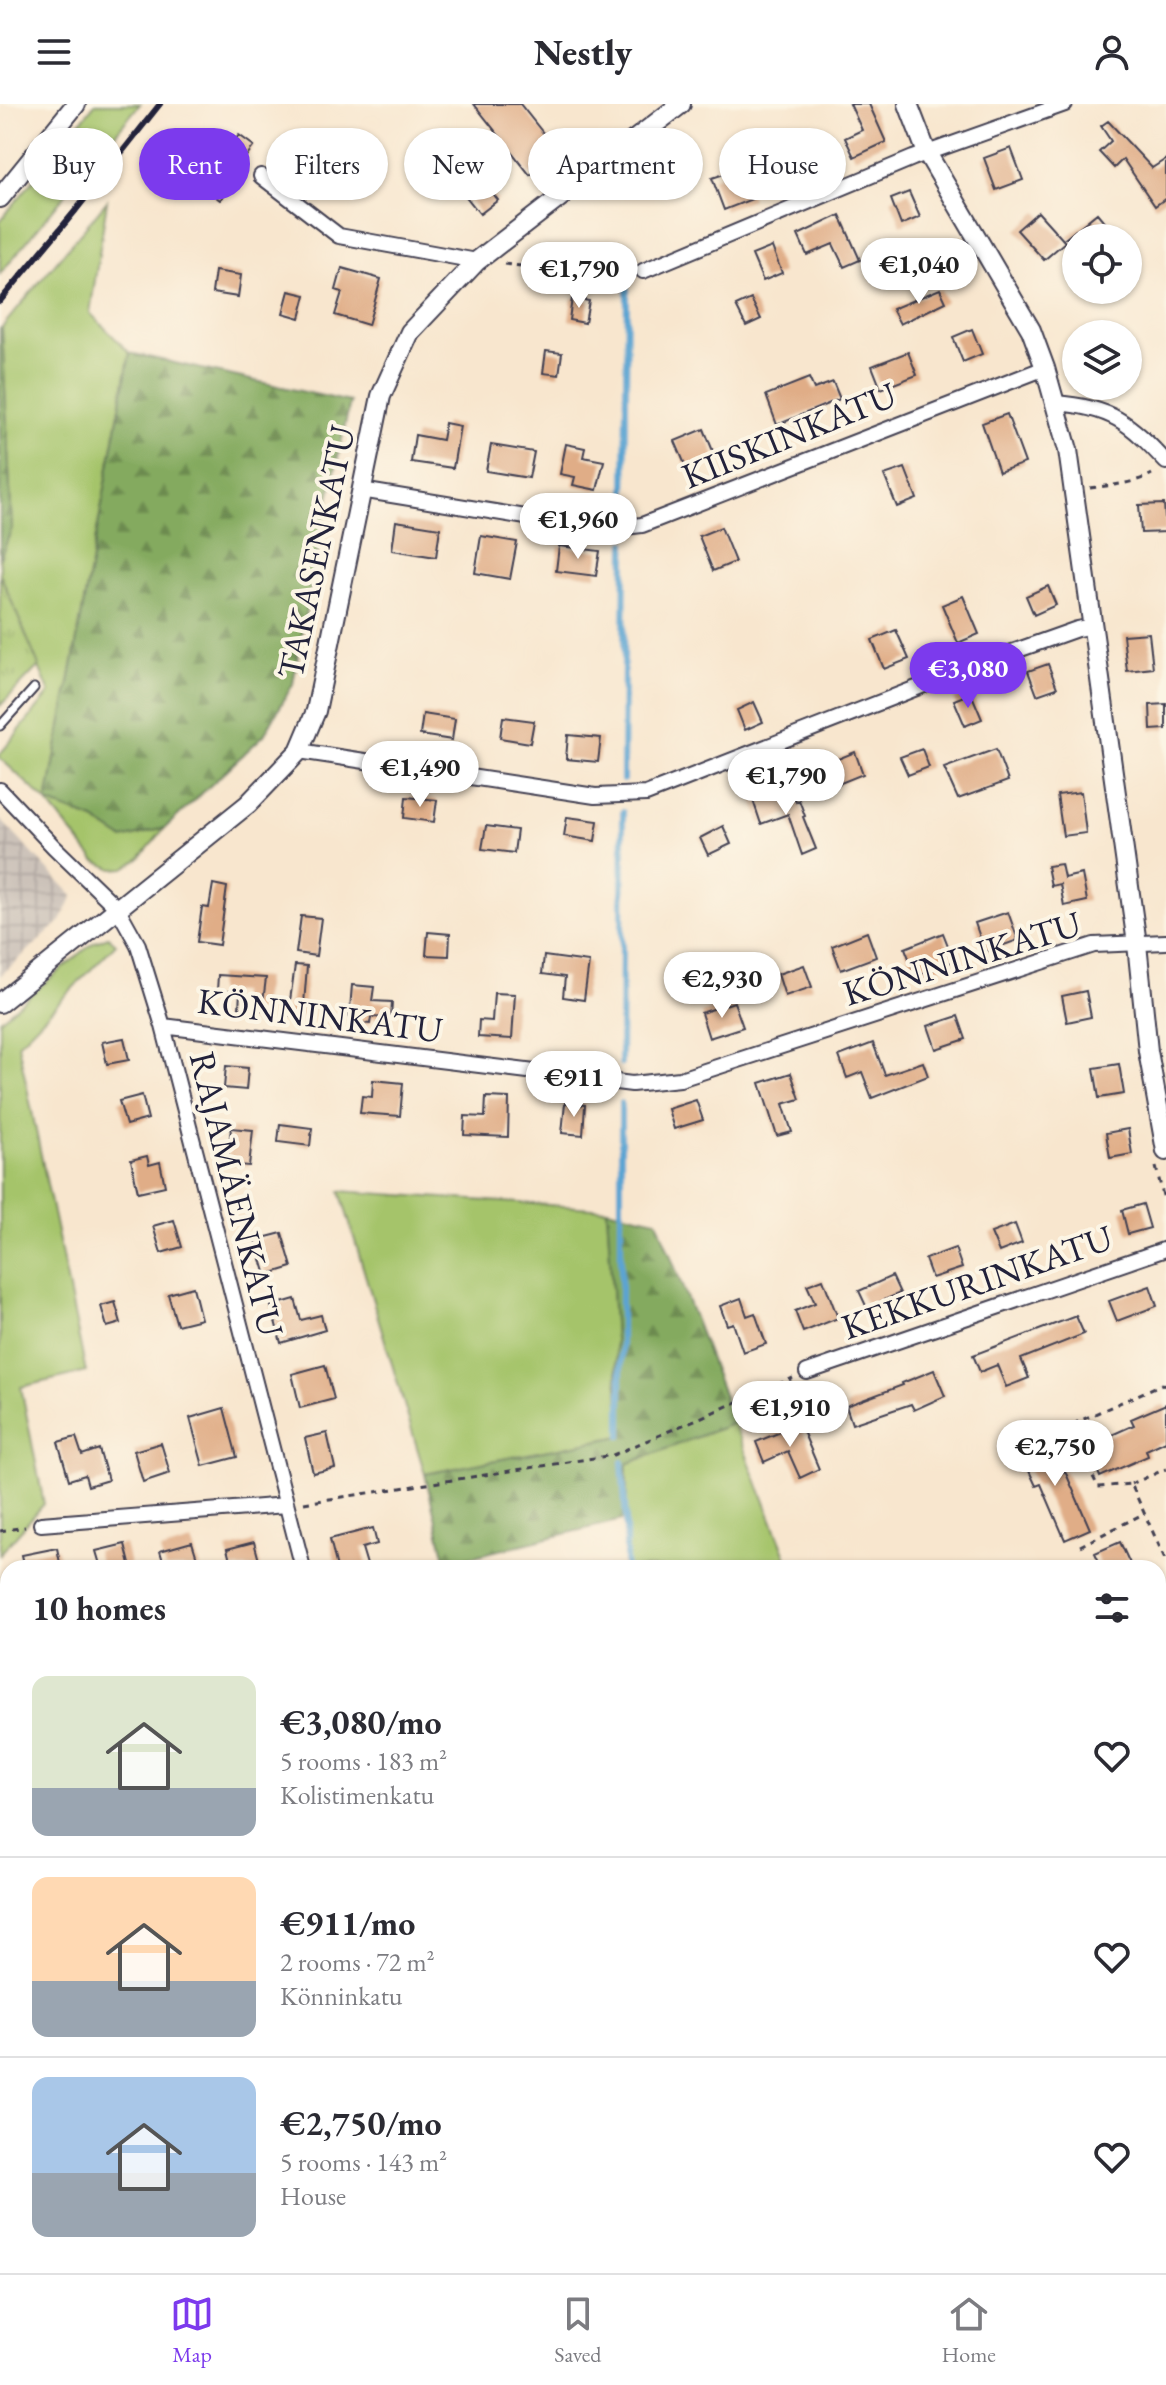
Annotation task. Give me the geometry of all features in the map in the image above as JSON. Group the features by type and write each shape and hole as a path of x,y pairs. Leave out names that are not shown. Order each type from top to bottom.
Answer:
{"street":[{"path":"0,198 76,104"},
{"name":"TAKASENKATU","path":"0,1003 248,804 299,751 316,711 381,396 410,332 477,261 681,104"},
{"path":"908,104 927,153 1031,330 1068,450 1137,944 1148,1051 1166,1151"},
{"path":"643,271 927,153 1065,104"},
{"path":"261,176 339,236 477,261"},
{"name":"KIISKINKATU","path":"361,490 581,526 642,525 1045,368"},
{"path":"1055,403 1095,408 1116,417 1140,435 1163,465"},
{"path":"299,751 595,796 646,794 970,667 1093,626"},
{"name":"RAJAMÄENKATU","path":"0,790 118,909 138,945 163,1026 301,1560"},
{"name":"KÖNNINKATU","path":"163,1026 632,1084 680,1079 1094,945 1166,942"},
{"name":"KEKKURINKATU","path":"807,1372 1166,1249"},
{"path":"41,1524 286,1505"}],"lane":[{"path":"0,726 34,688"}],"path":[{"path":"477,261 614,277 643,271"},
{"path":"1074,490 1141,480 1163,465"},
{"path":"286,1505 613,1455 807,1372"},
{"path":"1166,1385 1162,1384 1077,1422 1075,1439 1098,1487 1131,1484 1166,1469"},
{"path":"1131,1484 1166,1560"},
{"path":"1080,1546 1145,1513"},
{"path":"0,1531 41,1524"}],"shaded area":[{"path":"0,819 73,896 61,921 0,976"}],"green space":[{"path":"95,104 140,104 120,128 76,128"},
{"path":"24,191 24,200 61,200 0,274 0,221"},
{"path":"107,201 90,313 130,353 47,801 94,820 123,839 165,828 139,859 125,868 113,869 95,861 47,802 0,758 0,754 50,693 0,574 0,558 12,528 2,327"},
{"path":"2,327 12,528 0,558 0,329"},
{"path":"130,353 350,402 311,582 293,684 264,735 165,828 123,839 94,820 47,802"},
{"path":"0,574 39,666 0,706"},
{"path":"108,937 116,944 18,1044 86,1372 21,1387 44,1504 0,1554 0,1020 93,943"},
{"path":"340,1191 607,1209 621,1436 425,1474"},
{"path":"607,1209 657,1220 734,1423 627,1464 626,1519 458,1560 445,1560 425,1474 621,1436"},
{"path":"734,1423 788,1560 626,1560 627,1464"}],"building":[{"path":"474,104 520,104 539,128 528,128 528,172 512,152 512,128 493,128"},
{"path":"850,104 869,104 886,142 854,157 846,138 862,130"},
{"path":"1108,121 1152,168 1166,159 1166,198 1155,206 1123,159 1114,168 1099,152 1111,141 1101,126"},
{"path":"1011,148 1023,180 996,190 984,158"},
{"path":"719,176 719,197 712,178"},
{"path":"909,192 920,217 901,225 891,199"},
{"path":"469,200 498,200 480,214"},
{"path":"720,200 749,200 724,210"},
{"path":"1038,212 1062,239 1062,245 1044,260 1017,230"},
{"path":"1097,213 1106,224 1083,224"},
{"path":"840,215 860,260 844,267 833,244 807,255 798,235"},
{"path":"772,247 782,273 763,281 752,255"},
{"path":"342,268 381,279 368,325 335,315 342,292 336,290"},
{"path":"215,271 241,275 238,297 212,293"},
{"path":"940,289 946,302 900,324 892,309"},
{"path":"289,291 306,295 300,318 283,313"},
{"path":"572,298 589,301 585,323 569,320"},
{"path":"751,299 761,319 746,326 736,306"},
{"path":"972,329 982,354 963,362 953,337"},
{"path":"546,351 562,353 559,375 543,373"},
{"path":"908,352 917,375 881,389 872,366"},
{"path":"809,378 814,389 833,382 840,399 777,425 766,395"},
{"path":"1007,414 1025,463 999,472 982,423"},
{"path":"445,423 460,426 453,468 411,462 415,435 442,440"},
{"path":"704,429 715,456 686,467 675,441"},
{"path":"566,444 585,448 583,457 604,461 597,490 573,485 575,477 560,474"},
{"path":"491,445 534,452 529,478 486,471"},
{"path":"905,468 917,499 897,507 884,475"},
{"path":"1164,504 1166,532 1141,533 1139,505"},
{"path":"396,521 440,528 436,557 392,550"},
{"path":"721,527 735,562 713,571 699,536"},
{"path":"481,536 517,542 510,579 475,573"},
{"path":"559,546 600,551 596,576 556,571"},
{"path":"1048,586 1056,605 1034,615 1026,596"},
{"path":"963,596 979,634 958,643 942,605"},
{"path":"896,630 909,659 884,669 872,640"},
{"path":"1149,633 1153,668 1127,671 1123,635"},
{"path":"1048,664 1057,688 1037,695 1028,671"},
{"path":"971,693 982,719 965,726 954,700"},
{"path":"754,702 763,722 745,730 737,710"},
{"path":"1166,704 1166,729 1151,730 1150,705"},
{"path":"423,714 455,719 452,740 420,735"},
{"path":"503,717 534,721 530,743 500,738"},
{"path":"568,735 601,738 598,762 566,759"},
{"path":"922,749 929,767 908,775 900,757"},
{"path":"996,749 1008,781 958,799 944,768"},
{"path":"855,752 863,774 831,787 823,765"},
{"path":"782,790 785,799 794,796 796,802 799,800 816,849 802,855 788,814 761,824 753,800"},
{"path":"1081,792 1086,833 1063,836 1057,795"},
{"path":"406,797 437,800 434,822 404,818"},
{"path":"567,817 598,821 595,841 564,836"},
{"path":"486,826 517,830 514,853 482,849"},
{"path":"723,826 731,844 708,855 700,838"},
{"path":"1061,864 1064,878 1082,874 1087,901 1064,906 1060,884 1051,886 1047,866"},
{"path":"213,884 227,887 219,945 197,942 202,907 209,908"},
{"path":"1008,912 1018,940 985,952 975,923"},
{"path":"301,916 321,918 316,956 296,953"},
{"path":"428,932 450,934 449,956 426,955"},
{"path":"867,932 876,957 841,970 832,946"},
{"path":"943,933 954,961 916,976 905,948"},
{"path":"544,956 589,962 584,1000 563,997 565,977 542,974"},
{"path":"295,965 307,966 303,1017 288,1015"},
{"path":"804,965 812,987 785,996 778,974"},
{"path":"218,975 266,978 262,1010 239,1008 240,992 217,991"},
{"path":"352,985 374,987 372,1001 392,1002 391,1018 371,1017 370,1024 349,1022"},
{"path":"1086,991 1091,1017 1067,1022 1062,996"},
{"path":"494,993 515,994 512,1039 478,1037 479,1020 492,1021"},
{"path":"734,1002 743,1027 709,1038 701,1013"},
{"path":"958,1016 966,1039 936,1049 928,1026"},
{"path":"124,1038 129,1060 107,1064 102,1042"},
{"path":"873,1043 885,1075 923,1062 928,1076 872,1098 862,1072 847,1078 839,1056"},
{"path":"1119,1064 1124,1094 1099,1098 1094,1068"},
{"path":"226,1066 248,1068 246,1090 224,1088"},
{"path":"791,1073 800,1099 783,1104 792,1132 777,1136 760,1083"},
{"path":"373,1080 403,1083 400,1116 360,1113 362,1096 372,1097"},
{"path":"142,1095 148,1119 126,1125 119,1101"},
{"path":"486,1097 509,1098 508,1137 464,1135 465,1116 485,1117"},
{"path":"696,1100 703,1120 674,1129 668,1109"},
{"path":"565,1103 585,1105 583,1135 562,1133"},
{"path":"280,1124 312,1128 310,1146 278,1142"},
{"path":"231,1128 253,1130 249,1166 227,1164"},
{"path":"1128,1129 1132,1154 1110,1158 1106,1133"},
{"path":"147,1156 149,1165 160,1162 165,1186 138,1192 131,1160"},
{"path":"1143,1204 1150,1228 1128,1234 1122,1210"},
{"path":"174,1220 182,1247 161,1253 153,1226"},
{"path":"1015,1224 1022,1243 999,1252 991,1233"},
{"path":"282,1233 292,1267 266,1275 255,1240"},
{"path":"955,1248 962,1268 932,1278 925,1259"},
{"path":"892,1276 900,1293 867,1308 859,1291"},
{"path":"823,1279 838,1318 803,1332 795,1311 815,1303 807,1285"},
{"path":"1150,1286 1157,1306 1117,1321 1109,1301"},
{"path":"193,1287 201,1319 177,1325 168,1294"},
{"path":"741,1298 747,1316 755,1313 766,1344 743,1352 733,1323 727,1325 720,1306"},
{"path":"295,1299 301,1320 321,1315 325,1330 281,1343 271,1306"},
{"path":"115,1302 121,1323 107,1327 101,1306"},
{"path":"1076,1316 1084,1334 1021,1359 1029,1378 1006,1387 997,1365 980,1372 973,1355"},
{"path":"325,1365 334,1399 300,1408 292,1374"},
{"path":"934,1370 945,1396 914,1410 911,1404 852,1424 846,1406"},
{"path":"1166,1404 1166,1441 1146,1450 1148,1456 1100,1477 1087,1446 1134,1425 1131,1419"},
{"path":"224,1408 237,1457 203,1466 190,1418"},
{"path":"800,1424 819,1469 800,1478 788,1451 764,1462 756,1442"},
{"path":"327,1433 335,1468 313,1473 305,1438"},
{"path":"76,1437 82,1455 99,1449 108,1480 88,1486 85,1475 69,1480 58,1442"},
{"path":"1045,1438 1060,1473 1065,1471 1090,1529 1065,1540 1041,1484 1036,1486 1019,1449"},
{"path":"161,1443 170,1473 143,1482 134,1451"},
{"path":"373,1528 377,1544 362,1548 366,1560 335,1560 330,1539"},
{"path":"192,1542 198,1560 163,1560 160,1551"},
{"path":"254,1542 259,1560 230,1560 227,1549"},
{"path":"1120,1542 1128,1560 1098,1560 1095,1553"},
{"path":"125,1544 129,1560 99,1560 96,1551"},
{"path":"57,1548 59,1560 23,1560 22,1555"}],"waterway":[{"path":"625,511 627,289"},
{"path":"623,780 625,543"},
{"path":"621,1064 623,812"},
{"path":"621,1103 621,1436"},
{"path":"622,1462 626,1560"}],"railway":[{"path":"0,301 160,104"}]}
